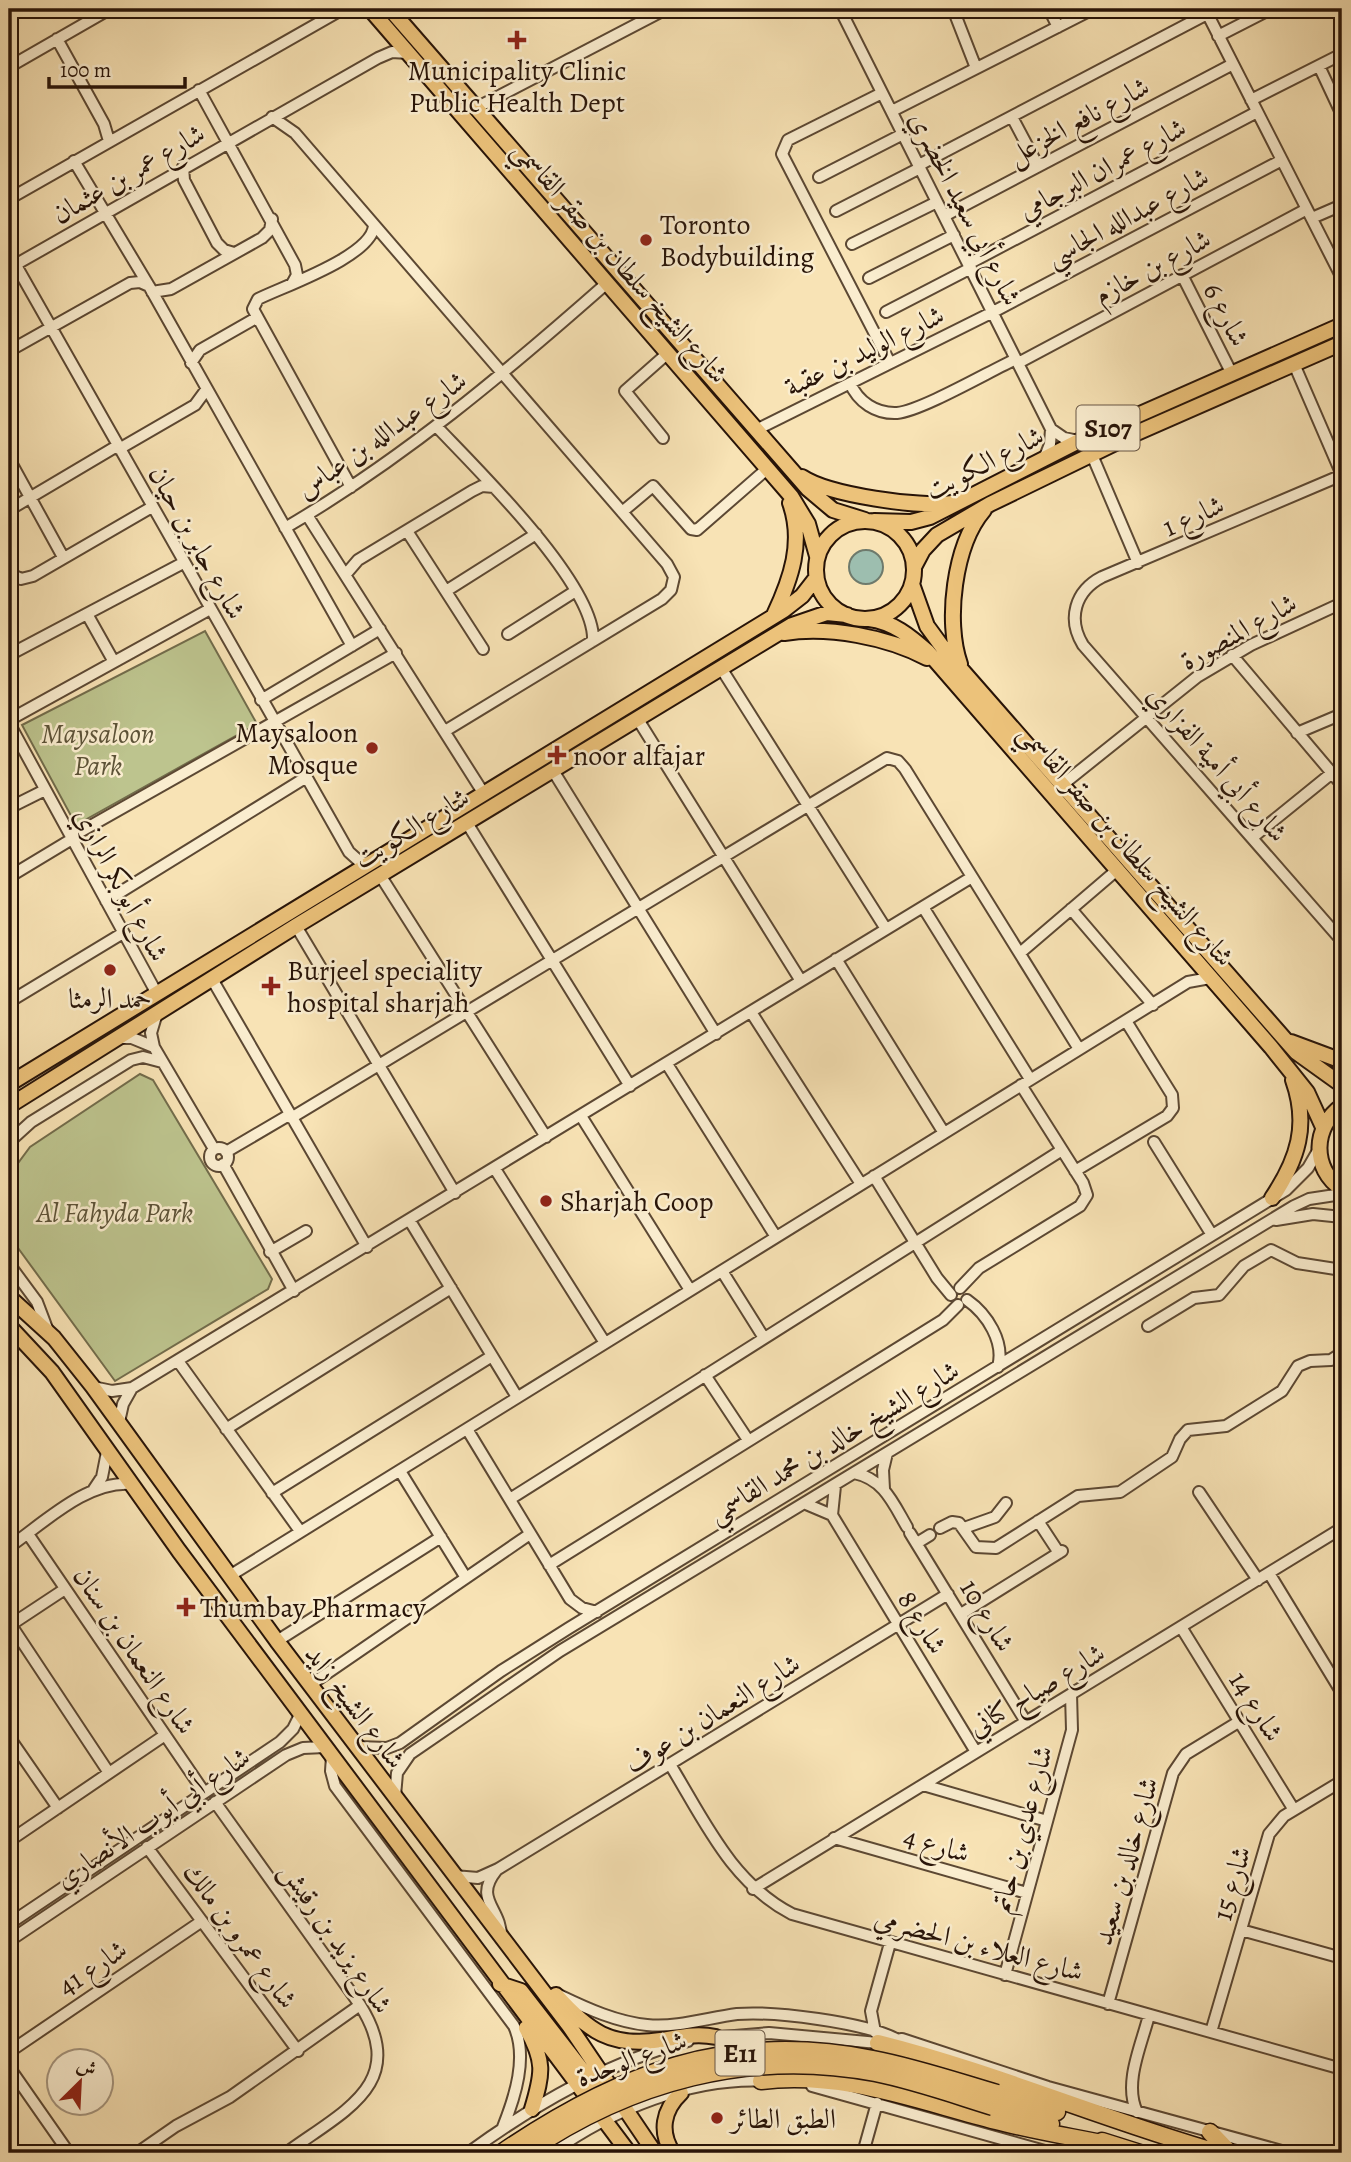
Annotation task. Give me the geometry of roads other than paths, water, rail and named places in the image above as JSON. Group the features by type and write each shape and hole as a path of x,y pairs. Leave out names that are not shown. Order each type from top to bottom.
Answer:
{"highway":[{"path":"876,2038 1182,2143"},
{"name":"شارع الوحدة","path":"500,2153 564,2111 606,2090 661,2069 731,2054 802,2051 838,2054 907,2067 995,2100"},
{"name":"شارع الوحدة","path":"526,2153 569,2125 626,2097 686,2077 749,2067 812,2065 854,2070 995,2100"},
{"path":"761,2081 815,2079 867,2085 997,2122 1111,2145"},
{"name":"E11","path":"995,2100 1220,2153"},
{"name":"E11","path":"995,2100 1111,2145 1140,2153"},
{"path":"1210,2132 1230,2153"}],"main road":[{"name":"شارع الشيخ سلطان بن صقر القاسمي","path":"369,9 781,483 800,509 817,556"},
{"name":"شارع الشيخ سلطان بن صقر القاسمي","path":"390,9 819,501 849,517 869,521"},
{"path":"618,296 644,318 651,316 653,312"},
{"name":"شارع الكويت","path":"869,521 920,520 1163,402 1342,325"},
{"name":"شارع الكويت","path":"914,567 923,550 937,534 990,504 1132,435 1342,343"},
{"path":"1132,435 1125,433 1125,429 1153,414 1163,402"},
{"path":"790,469 808,481 833,490 926,505 964,500"},
{"path":"774,616 791,575 797,536 793,510 781,483"},
{"path":"962,669 953,637 953,603 968,535 990,504"},
{"path":"869,521 886,526 906,543 914,567 912,584 895,608 869,618 847,615 827,600 816,578 817,556 824,542 835,530 849,523 869,521"},
{"name":"شارع الكويت","path":"9,1106 296,926 439,822 774,616 802,596 816,578"},
{"name":"شارع الشيخ سلطان بن صقر القاسمي","path":"912,584 927,626 962,669 1285,1040 1313,1068 1342,1085"},
{"name":"شارع الكويت","path":"10,1083 121,1012 346,879 419,852 775,635 809,617 827,613 847,615"},
{"name":"شارع الشيخ سلطان بن صقر القاسمي","path":"869,618 884,621 900,630 938,663 1289,1068 1314,1104 1324,1127"},
{"path":"775,635 818,631 844,634 894,645 938,663"},
{"path":"419,852 446,827 439,822"},
{"path":"100,1048 97,1037 121,1012"},
{"path":"1285,1040 1342,1061"},
{"path":"1272,1198 1293,1166 1301,1139 1302,1111 1289,1068"},
{"path":"9,1115 23,1097"},
{"path":"1342,1106 1324,1127 1319,1149 1324,1169 1342,1191"},
{"path":"9,1286 22,1307"},
{"name":"شارع الشيخ زايد","path":"9,1297 48,1331 93,1387 277,1641 531,1977 589,2077 605,2120 629,2153"},
{"name":"شارع الشيخ زايد","path":"12,1331 52,1373 178,1551 500,1983 519,2007 589,2077"},
{"path":"178,1551 180,1572"},
{"path":"432,1913 452,1918"},
{"path":"531,1977 552,1991 588,2028 612,2039 653,2041 693,2034 716,2037"},
{"path":"500,1983 521,1991 607,2102 625,2111 654,2153"},
{"path":"519,2007 521,2019 539,2052 542,2066 532,2109"},
{"path":"673,2153 664,2126 669,2108 681,2093"}],"street":[{"path":"9,67 110,9"},
{"path":"9,199 343,9"},
{"path":"476,108 666,9"},
{"name":"شارع أبي سعيد الخضري","path":"840,9 1051,429"},
{"path":"953,9 976,68"},
{"path":"1049,9 1058,27"},
{"path":"892,111 1093,9"},
{"path":"1218,36 1271,9"},
{"path":"836,211 1206,12 1342,278"},
{"path":"57,39 104,124 109,141"},
{"name":"شارع عمر بن عثمان","path":"15,265 104,211 385,54 408,53"},
{"path":"1251,100 1342,54"},
{"name":"شارع نافع الخزعل","path":"944,216 1233,64"},
{"path":"1318,66 1342,115"},
{"path":"199,90 272,219 297,270 292,284"},
{"path":"882,93 788,140 782,149 783,159 792,170 890,363"},
{"name":"شارع عمران البرجامي","path":"886,312 1257,112"},
{"path":"272,117 290,127 672,570 674,584 662,599 445,731"},
{"path":"1012,117 1038,166"},
{"path":"819,177 903,134"},
{"name":"شارع عبدالله الجاسي","path":"993,312 1282,160"},
{"path":"74,161 151,289 352,646"},
{"path":"183,167 184,180 217,243 224,250 234,253"},
{"path":"852,244 937,202"},
{"name":"شارع بن خازم","path":"850,383 868,405 897,413 915,408 1017,361 1182,275 1309,213 1342,205"},
{"path":"9,351 130,283 140,282 151,289 171,289 267,234 272,219"},
{"path":"351,487 253,309 258,299 292,284 368,242 374,225"},
{"path":"869,278 954,235"},
{"name":"شارع جابر بن حيان","path":"9,253 349,852"},
{"name":"شارع 6","path":"1182,275 1232,374"},
{"name":"شارع عبدالله بن عباس","path":"285,528 351,487 437,427 502,376 607,283"},
{"name":"شارع الوليد بن عقبة","path":"756,430 993,312"},
{"path":"191,363 200,350 256,318"},
{"path":"663,438 625,391 668,353"},
{"path":"1294,364 1342,475"},
{"path":"9,510 195,405 206,390"},
{"path":"437,427 536,534 590,621 593,641"},
{"path":"1051,429 1064,438 1079,441"},
{"path":"1044,459 1050,444 1051,429"},
{"path":"1092,455 1138,563"},
{"path":"9,459 63,557"},
{"path":"622,512 653,486 691,529 697,530 768,468"},
{"name":"شارع 1","path":"1075,609 1079,598 1090,584 1342,475"},
{"path":"346,575 358,560 477,488 494,487"},
{"path":"9,573 27,578 152,507"},
{"path":"307,514 484,794"},
{"path":"407,531 483,649"},
{"path":"446,591 536,534"},
{"path":"9,655 183,563"},
{"path":"508,634 574,592"},
{"name":"شارع المنصورة","path":"1062,785 1147,715 1232,655 1342,603"},
{"path":"9,721 209,609"},
{"name":"شارع أبي أمية الفزاري","path":"1075,609 1076,632 1083,645 1342,941"},
{"path":"87,614 114,662"},
{"path":"261,700 380,629"},
{"path":"9,877 72,838 396,653"},
{"path":"1232,655 1342,785"},
{"path":"721,668 887,929"},
{"path":"1297,733 1342,714"},
{"path":"636,718 801,981"},
{"name":"شارع أبو بكر الرازي","path":"9,721 156,992"},
{"path":"158,1013 152,1026 154,1047 214,1149 226,1152 290,1117 808,805 883,761 893,758 905,769 1079,1049"},
{"path":"552,769 716,1034"},
{"path":"1253,837 1332,773"},
{"path":"106,901 305,778"},
{"path":"9,808 46,790"},
{"path":"467,823 630,1086"},
{"path":"349,852 359,861 376,869 547,1137"},
{"path":"346,879 349,852"},
{"path":"1020,953 1117,870"},
{"path":"93,1387 112,1391 132,1388 972,877"},
{"path":"923,907 1086,1189 1085,1202 1080,1206 973,1272 956,1292 953,1302 963,1303 981,1312 997,1340 1000,1351 998,1367"},
{"path":"1071,909 1153,1005"},
{"path":"296,926 454,1193"},
{"path":"9,1002 123,933"},
{"path":"836,959 944,1133"},
{"path":"1188,982 1197,962"},
{"path":"231,1575 1188,982 1210,978"},
{"path":"212,979 367,1247"},
{"path":"751,1012 861,1184"},
{"path":"1075,1171 1167,1116 1173,1108 1172,1094 1126,1021"},
{"path":"116,1038 132,1038 154,1047"},
{"path":"9,1142 31,1122 131,1060 143,1057 162,1062"},
{"path":"667,1064 776,1237"},
{"path":"581,1116 690,1290"},
{"path":"1154,1142 1213,1235"},
{"path":"214,1149 210,1157 212,1162 223,1164"},
{"name":"شارع الشيخ خالد بن محمد القاسمي","path":"358,1747 387,1748 423,1727 478,1686 569,1628 1023,1353 1272,1198 1298,1180 1319,1149"},
{"path":"510,1499 1062,1150"},
{"path":"223,1164 227,1160 226,1152"},
{"path":"223,1164 294,1291"},
{"path":"495,1169 605,1343"},
{"path":"874,1176 937,1278 956,1292"},
{"name":"شارع الشيخ خالد بن محمد القاسمي","path":"395,1799 394,1784 402,1763 465,1715 571,1644 1091,1332 1266,1222 1294,1206 1342,1191"},
{"path":"1322,1214 1325,1196"},
{"path":"1266,1222 1322,1214 1342,1217"},
{"path":"410,1221 517,1397"},
{"path":"270,1252 306,1231"},
{"path":"1148,1326 1194,1298 1219,1295 1244,1266 1271,1250 1297,1263 1342,1270"},
{"path":"9,1264 37,1302 48,1331"},
{"path":"722,1271 764,1338"},
{"path":"226,1429 451,1289"},
{"path":"1091,1332 1114,1311 1113,1303 1107,1300"},
{"path":"549,1564 943,1320 963,1303"},
{"path":"997,1340 1023,1353"},
{"path":"976,1546 996,1548 1078,1496 1120,1492 1172,1457 1180,1439 1188,1430 1226,1426 1282,1391 1298,1366 1310,1361 1331,1360 1342,1353"},
{"path":"272,1493 492,1356"},
{"path":"178,1361 300,1531"},
{"path":"705,1375 748,1440"},
{"path":"119,1422 123,1404 132,1388"},
{"path":"467,1429 570,1599 582,1608 597,1612"},
{"path":"94,1489 102,1477 107,1452"},
{"path":"884,1489 883,1470 887,1453"},
{"path":"400,1471 466,1577"},
{"path":"854,1473 871,1478 884,1489"},
{"path":"9,1547 94,1489 111,1484 132,1484"},
{"path":"806,1504 832,1515 835,1486"},
{"name":"شارع 10","path":"884,1489 1026,1722"},
{"path":"1199,1492 1258,1580"},
{"path":"964,1528 995,1517 1006,1503"},
{"name":"شارع 8","path":"832,1515 976,1752"},
{"path":"940,1528 956,1521 976,1546"},
{"path":"961,1614 1060,1552 1038,1521"},
{"name":"شارع صياح كناني","path":"752,1889 1342,1528"},
{"name":"شارع النعمان بن سنان","path":"27,1534 204,1792"},
{"path":"310,1685 530,1534"},
{"path":"917,1543 930,1535"},
{"path":"277,1641 441,1537"},
{"path":"970,1557 976,1546"},
{"path":"1269,1573 1342,1693"},
{"path":"65,1589 10,1625 109,1773"},
{"name":"شارع النعمان بن عوف","path":"454,1877 478,1878 498,1869 671,1766 948,1594"},
{"path":"569,1628 572,1614 570,1599"},
{"name":"شارع 14","path":"1181,1627 1294,1810"},
{"path":"465,1715 459,1712 460,1706 478,1686"},
{"name":"شارع عدي بن حاتم","path":"1004,1975 1072,1730 1071,1695"},
{"name":"شارع أبي أيوب الأنصاري","path":"9,1924 264,1753 287,1736 301,1713"},
{"name":"شارع خالد بن سعيد","path":"1108,2004 1173,1773 1186,1754 1240,1721"},
{"path":"9,1841 165,1735"},
{"path":"9,1737 58,1808"},
{"name":"شارع أبي أيوب الأنصاري","path":"9,1941 294,1751 329,1752"},
{"name":"شارع الشيخ زايد","path":"329,1752 335,1786 432,1913 517,2033 520,2054 515,2094 503,2128"},
{"path":"264,1753 269,1767"},
{"name":"شارع العلاء بن الحضرمي","path":"671,1766 729,1860 752,1889 778,1907 807,1920 1342,2069"},
{"name":"شارع 15","path":"1211,2032 1265,1844 1276,1824 1342,1781"},
{"path":"923,1785 1047,1821"},
{"name":"شارع يزيد بن رقيش","path":"215,1802 360,2005 376,2034 379,2048 375,2077 368,2090 286,2153"},
{"name":"شارع 4","path":"834,1838 1027,1893"},
{"name":"شارع عمرو بن مالك","path":"147,1847 298,2051"},
{"path":"498,1869 489,1880 486,1895 500,1920 502,1938"},
{"name":"شارع 41","path":"9,2052 202,1921"},
{"path":"1241,1930 1342,1958"},
{"path":"876,2038 871,2011 890,1942"},
{"path":"552,1991 609,2016 648,2025 672,2025 755,2014 855,2027 876,2038"},
{"path":"137,2153 182,2122 230,2097 360,2005"},
{"path":"855,2027 871,2011"},
{"path":"1136,2112 1132,2099 1132,2081 1149,2015"},
{"path":"468,2153 532,2109 589,2077 661,2049 716,2037 791,2033 896,2039 1136,2112 1289,2153"},
{"path":"9,2067 69,2153"},
{"path":"551,2153 625,2111 718,2083 761,2081 817,2087 1052,2153"},
{"path":"1109,2104 1122,2097 1132,2081"},
{"path":"863,2153 877,2104"}],"place":[{"name":"Municipality Clinic Public Health Dept","path":"517,40"},
{"name":"Toronto Bodybuilding","path":"646,240"},
{"name":"Maysaloon Mosque","path":"372,748"},
{"name":"noor alfajar","path":"557,755"},
{"name":"حمد الرمثا","path":"110,970"},
{"name":"Burjeel speciality hospital sharjah","path":"271,986"},
{"name":"Sharjah Coop","path":"546,1201"},
{"name":"Thumbay Pharmacy","path":"186,1607"},
{"name":"الطبق الطائر","path":"717,2118"}],"park label":[{"name":"Maysaloon Park","path":"98,749"},
{"name":"Al Fahyda Park","path":"115,1212"}]}
